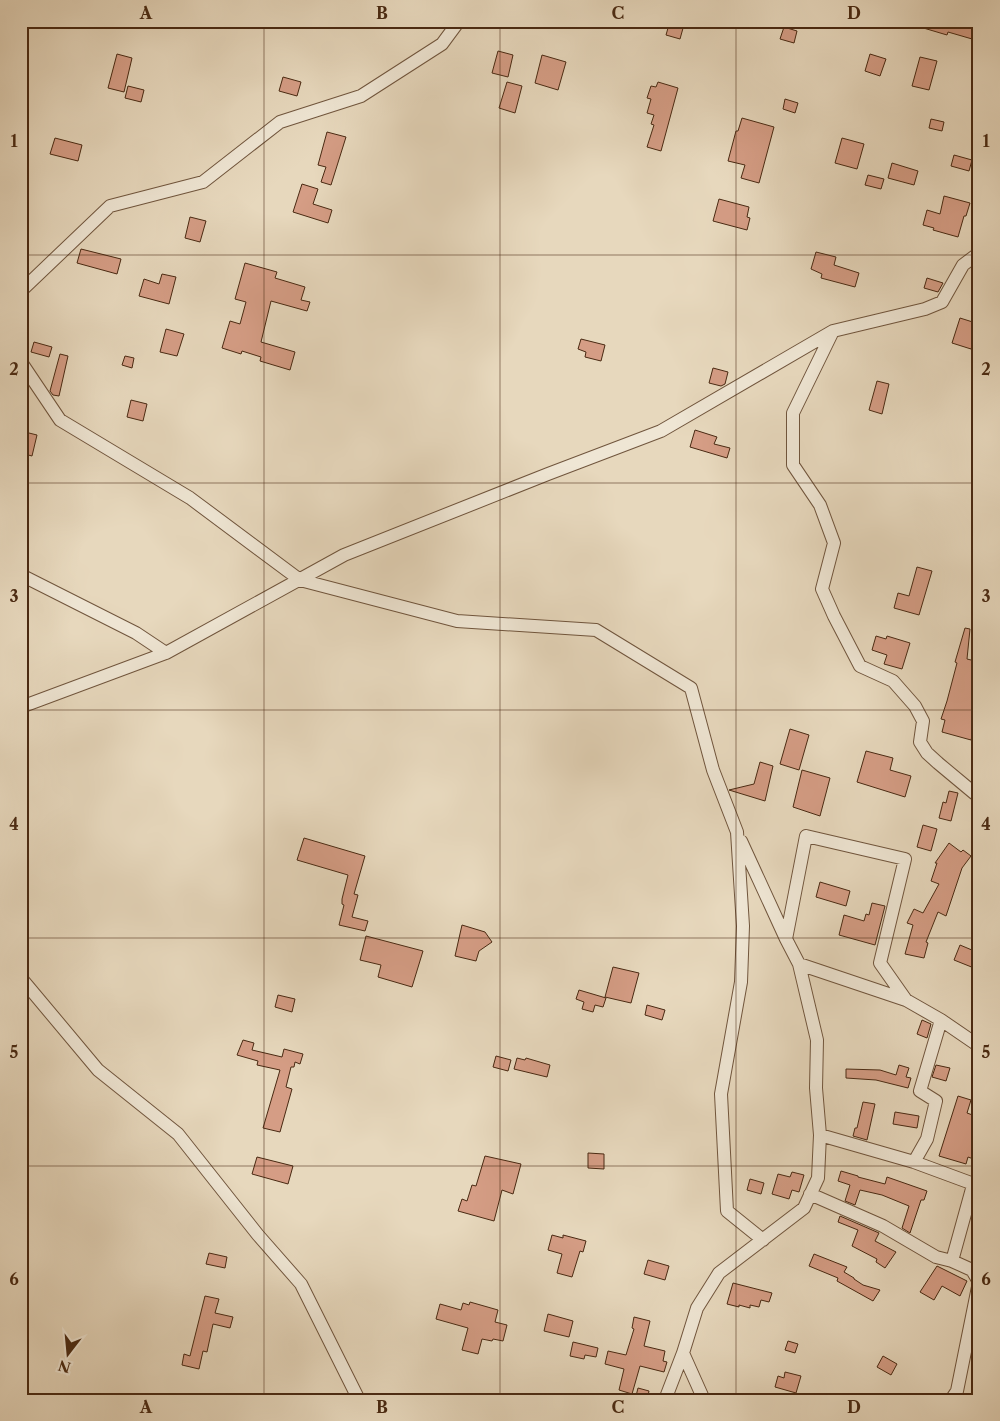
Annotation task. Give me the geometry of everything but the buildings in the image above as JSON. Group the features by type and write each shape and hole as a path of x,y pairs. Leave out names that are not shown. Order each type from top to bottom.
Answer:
{"street":[{"path":"21,291 110,206 203,182 280,122 361,96 442,44 459,21"},
{"path":"21,707 166,653 344,555 557,470 661,431 833,331 924,309 942,302 963,265 979,253"},
{"path":"833,331 794,413 793,465 820,504 834,543 822,589 860,666 893,681 915,706 922,722 920,742 927,753 974,793 979,795"},
{"path":"21,362 60,420 190,498 300,580 457,621 596,630 691,688 713,770 737,832 799,964 817,1040 816,1088 820,1135 818,1178 804,1208 719,1273 697,1308 683,1353 665,1400"},
{"path":"21,575 136,633 166,653"},
{"path":"737,832 743,926 740,982 721,1094 727,1211 763,1240"},
{"path":"786,939 806,836 905,859 880,963 906,1000"},
{"path":"799,964 906,1000 941,1020 979,1046"},
{"path":"21,978 98,1070 178,1134 258,1235 301,1284 359,1400"},
{"path":"914,1162 927,1139 936,1101 920,1091 941,1020"},
{"path":"820,1135 914,1162 976,1185 952,1261"},
{"path":"810,1194 883,1226 936,1257 952,1261 972,1270 979,1282 957,1391 951,1400"},
{"path":"683,1353 704,1400"}]}
